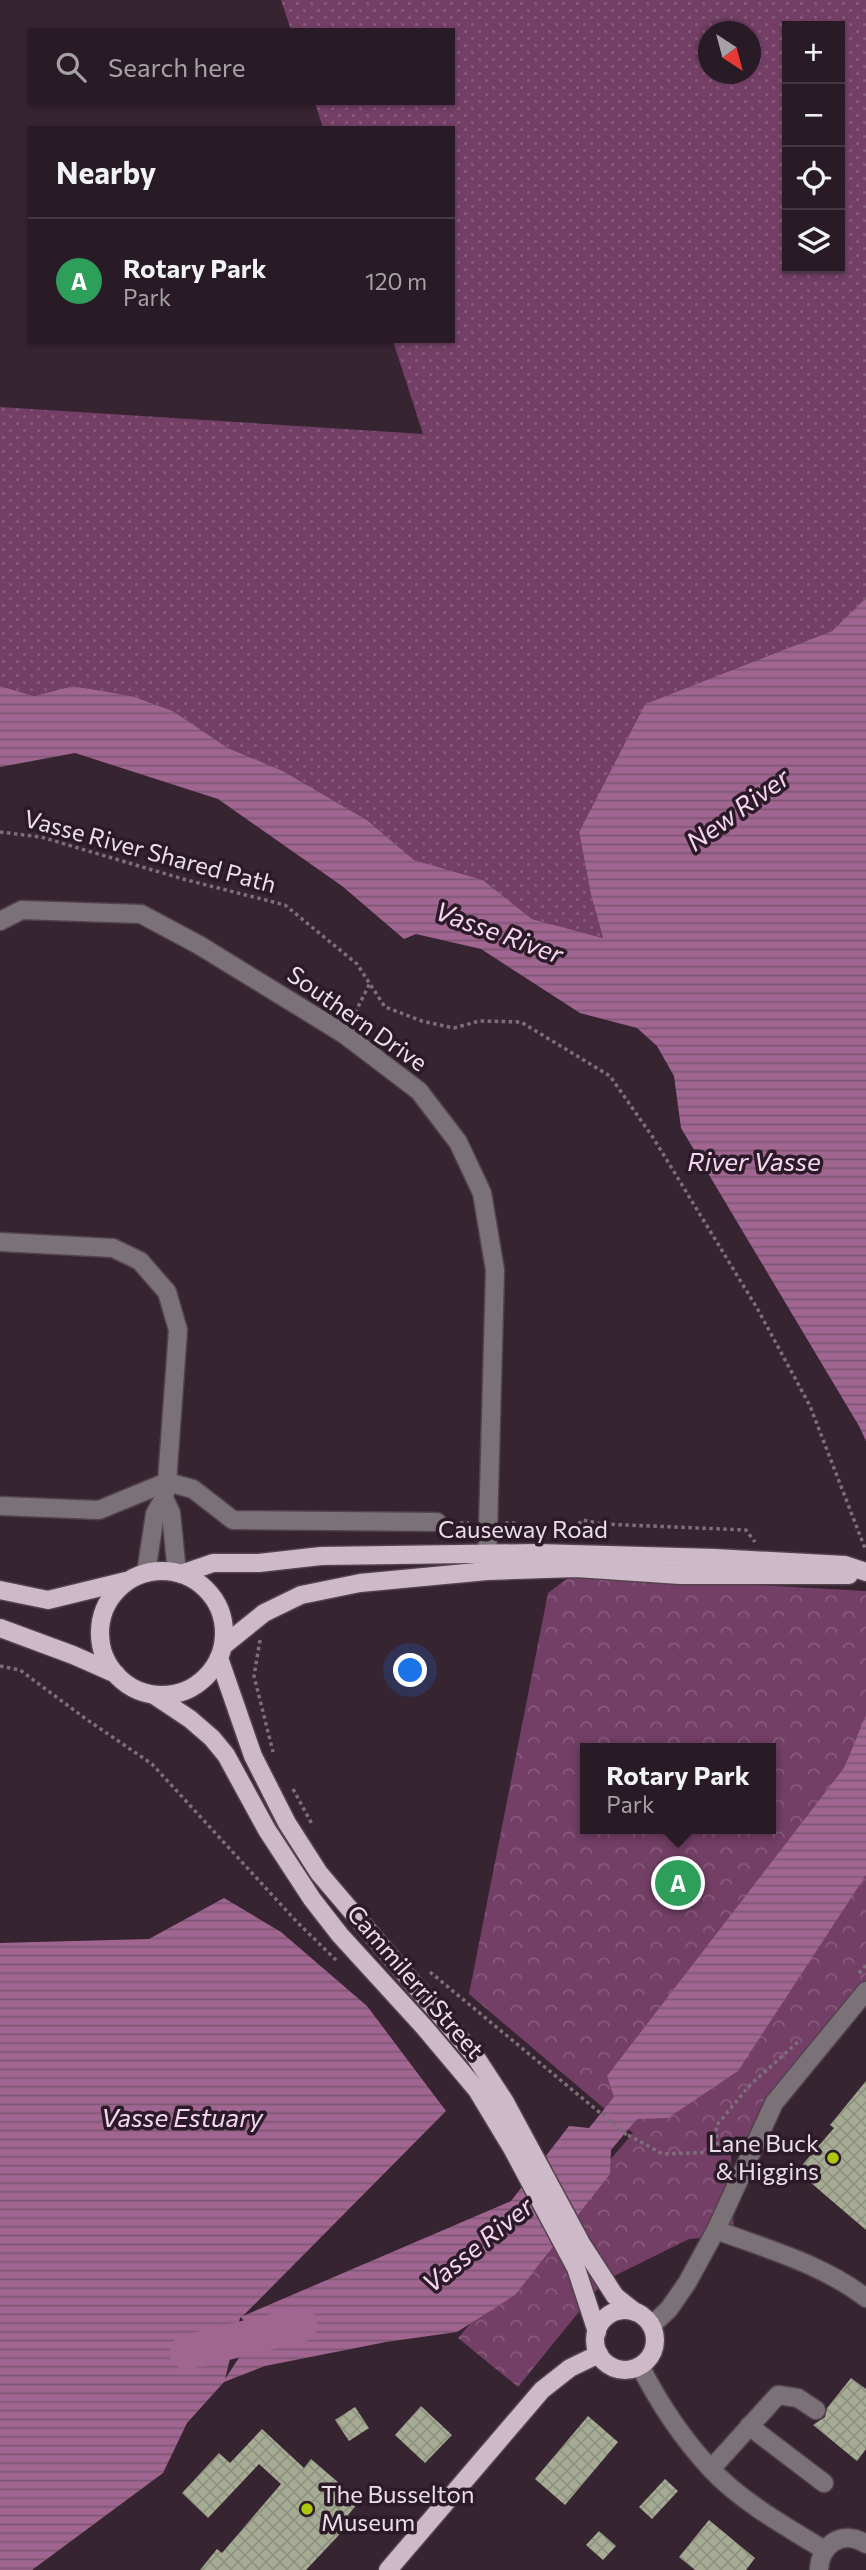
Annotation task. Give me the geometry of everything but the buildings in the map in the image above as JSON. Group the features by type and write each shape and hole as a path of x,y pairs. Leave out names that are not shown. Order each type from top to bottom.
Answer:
{"main road":[{"name":"Causeway Road","path":"179,1573 213,1563 259,1563 321,1556 487,1562 680,1575 826,1576 866,1573"},
{"name":"Causeway Road","path":"221,1652 264,1613 301,1595 487,1562"},
{"path":"0,1590 48,1600 161,1571 179,1573 198,1582 211,1594 220,1610 224,1628 221,1652 210,1672 199,1683 185,1691 154,1695 127,1684 106,1660 101,1642 101,1624 106,1607 116,1591 138,1577"},
{"path":"0,1628 116,1674"},
{"name":"Cammilerri Street","path":"221,1652 253,1756 288,1824 319,1873 474,2056 505,2102 518,2145"},
{"name":"Cammilerri Street","path":"154,1695 190,1719 212,1738 226,1755 267,1830 312,1899 477,2090 518,2145 576,2250 615,2296 635,2312"},
{"name":"Cammilerri Street","path":"576,2250 579,2276 597,2332"},
{"path":"616,2312 635,2312 652,2325 654,2348 640,2366 622,2370 613,2367 599,2354 597,2332 601,2323 616,2312"},
{"path":"387,2570 542,2390 570,2368 599,2354"}],"street":[{"name":"Southern Drive","path":"0,920 22,910 141,915 199,945 344,1034 419,1091 458,1142 482,1193 495,1270 487,1562"},
{"path":"0,1242 113,1248 140,1261 167,1292 178,1330 165,1490 155,1514 138,1577"},
{"name":"Causeway Road","path":"165,1490 193,1489 233,1520 436,1522"},
{"path":"0,1506 99,1510 165,1490"},
{"path":"165,1490 179,1573"},
{"path":"652,2325 669,2309 687,2283 716,2230 774,2103 866,1991"},
{"path":"716,2230 793,2257 849,2286 866,2298"},
{"path":"640,2366 660,2405 710,2469 769,2517 823,2549"},
{"path":"710,2469 778,2395 798,2398 816,2410"},
{"path":"749,2426 824,2483"},
{"path":"818,2570 823,2549 831,2542 844,2537 866,2544"}],"path":[{"name":"Vasse River Shared Path","path":"0,832 41,836 183,879 285,905 357,964 385,1007 422,1021 454,1028 479,1021 521,1022 610,1076 668,1162 757,1308 804,1393 850,1504 866,1551"},
{"path":"344,1034 370,983"},
{"path":"559,1539 570,1535 582,1520 603,1524 746,1530 757,1545"},
{"path":"436,1522 514,1523 526,1541"},
{"path":"268,1631 259,1641 254,1676 274,1755"},
{"path":"0,1666 20,1670 152,1764 327,1953 346,1969 364,1961"},
{"path":"291,1787 314,1829"},
{"path":"858,1975 866,1965"},
{"path":"428,1971 626,2135 663,2154 719,2152 750,2157"},
{"path":"719,2152 716,2126 750,2085 806,2035"}],"green space":[{"path":"281,0 866,0 866,598 832,631 645,704 579,832 591,895 603,938 532,919 483,880 414,860 367,820 283,771 228,748 173,711 132,696 73,686 34,696 0,686 0,407 423,434 394,343 455,343 455,126 322,126 316,105 455,105 455,28 290,28"},
{"path":"572,1575 866,1591 866,1987 731,2156 734,2235 689,2239 604,2281 518,2387 458,2338 633,2133 469,1994 548,1593"}],"water":[{"path":"866,598 866,1441 681,1128 674,1076 657,1046 637,1028 580,1013 481,949 416,934 404,939 342,886 218,799 75,753 0,767 0,686 34,696 73,686 132,696 173,711 228,748 283,771 367,820 414,860 483,880 532,919 603,938 591,895 579,832 645,704 832,631"},
{"name":"Vasse Estuary","path":"866,1715 866,1875 738,2071 668,2118 637,2119 611,2150 610,2174 515,2295 457,2332 386,2342 265,2366 224,2382 187,2423 163,2473 32,2570 0,2570 0,1943 149,1939 224,1898 281,1932 367,2006 446,2111 243,2316 511,2201 569,2126 589,2128 614,2097 607,2076 844,1768","holes":["241,2317 254,2335 225,2379"]}],"waterway":[{"name":"Vasse River","path":"187,2352 300,2325"}],"place":[{"name":"Rotary Park","path":"678,1883"},
{"name":"Lane Buck & Higgins","path":"833,2158"},
{"name":"The Busselton Museum","path":"307,2509"}],"water label":[{"name":"New River","path":"738,810"},
{"name":"River Vasse","path":"754,1162"}]}
